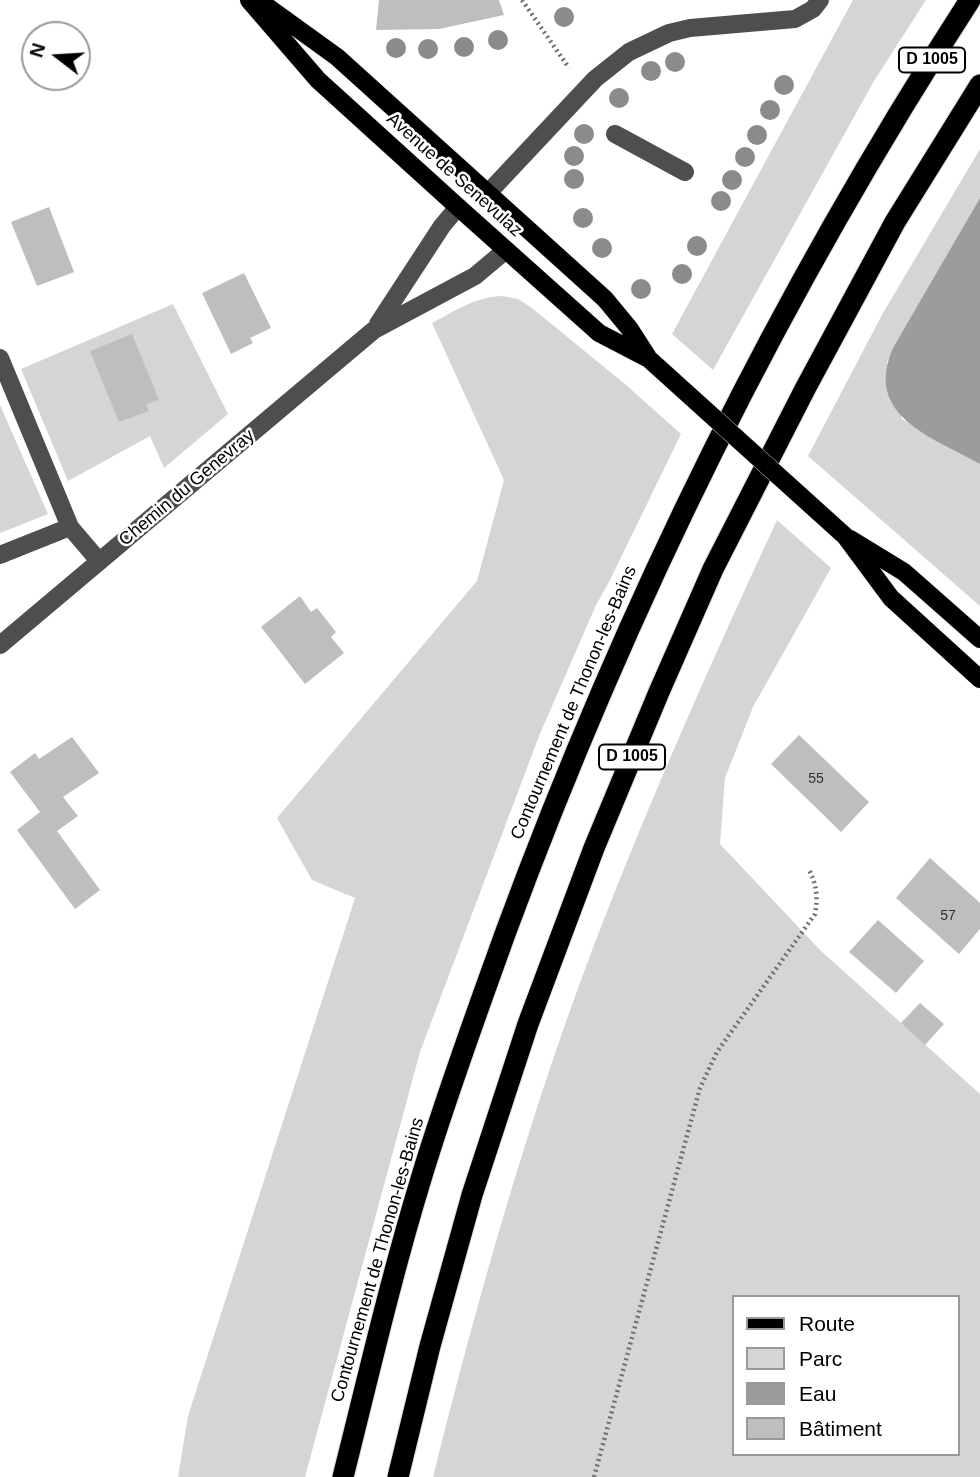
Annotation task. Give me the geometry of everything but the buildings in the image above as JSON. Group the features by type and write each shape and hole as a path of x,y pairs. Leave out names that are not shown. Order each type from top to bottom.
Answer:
{"highway":[{"name":"Contournement de Thonon-les-Bains","path":"343,1477 421,1180 478,1008 537,847 611,666 672,532 763,351 887,132 970,0"},
{"name":"D 1005","path":"398,1477 430,1346 472,1195 524,1037 594,848 659,692 713,569 804,389 895,222 980,85"}],"main road":[{"name":"Avenue de Senevulaz","path":"249,0 318,80 458,207 599,333 649,359"},
{"name":"Avenue de Senevulaz","path":"258,0 338,57 488,193 618,312 649,359 845,536 904,572 980,639"},
{"path":"458,207 488,193"},
{"path":"506,250 526,228"},
{"name":"Avenue de Senevulaz","path":"845,536 891,598 980,679"}],"street":[{"path":"488,193 595,79 629,52 669,33 690,28 795,19 813,9 820,0"},
{"path":"615,134 685,172"},
{"name":"Chemin du Genevray","path":"374,330 442,226 458,207"},
{"name":"Chemin du Genevray","path":"0,645 374,330 475,276 506,250"},
{"path":"0,358 70,527 99,561"},
{"path":"0,555 70,527"}],"path":[{"path":"522,0 577,79"},
{"path":"594,1477 699,1088 717,1052 815,914 817,896 814,879 808,868"}],"green space":[{"path":"853,0 926,0 874,81 713,370 672,334"},
{"path":"980,149 980,198 887,362 902,419 980,464 980,606 808,456 883,313"},
{"path":"502,296 518,299 532,308 681,434 596,605 539,736 420,1052 305,1477 178,1477 188,1416 355,898 312,880 277,818 477,581 504,480 432,323 474,302"},
{"path":"173,304 228,414 164,468 150,436 68,481 21,369"},
{"path":"0,405 48,514 0,533"},
{"path":"777,520 831,568 753,707 725,778 720,844 820,950 980,1094 980,1477 433,1477 508,1202 551,1066 599,932 685,724"}],"water":[{"path":"980,198 980,464 923,433 907,421 895,407 887,391 886,371 893,348"}]}
